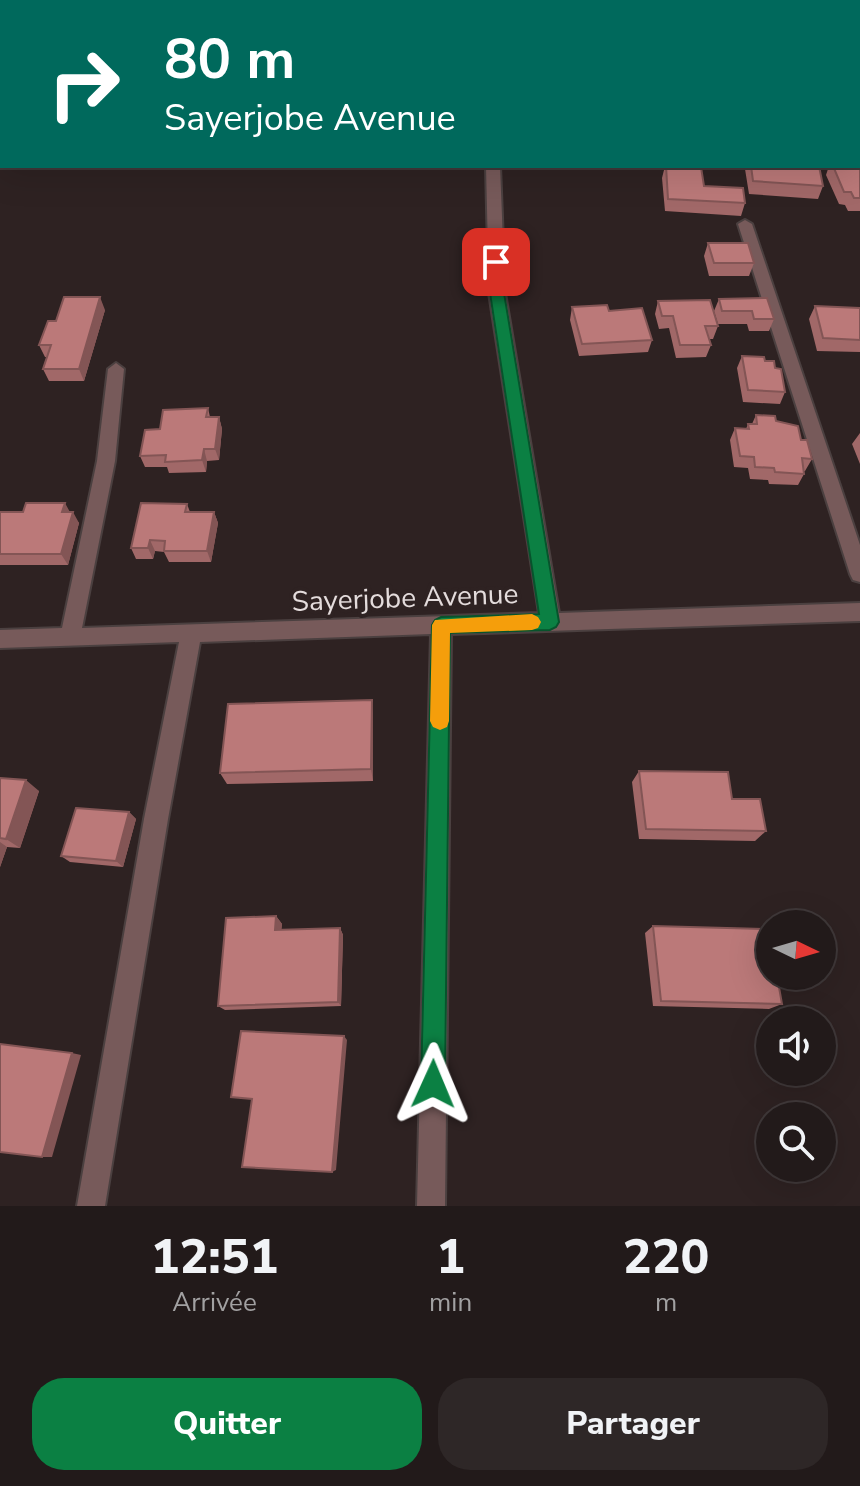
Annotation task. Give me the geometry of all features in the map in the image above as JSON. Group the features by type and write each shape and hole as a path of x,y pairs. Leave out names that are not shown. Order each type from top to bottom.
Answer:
{"street":[{"path":"493,168 497,293 550,622"},
{"path":"745,224 860,574"},
{"path":"70,637 106,461 116,369"},
{"name":"Sayerjobe Avenue","path":"0,639 860,612"},
{"path":"431,1206 441,625"},
{"path":"91,1206 156,819 191,633"}],"building":[{"path":"666,168 701,168 704,186 743,188 745,203 668,199"},
{"path":"751,168 819,168 823,186 753,181"},
{"path":"834,168 860,168 860,198 854,198 851,192 844,192"},
{"path":"708,243 748,243 754,263 714,263"},
{"path":"64,297 100,297 79,369 43,369 51,345 39,345 48,321 56,321"},
{"path":"767,298 774,319 754,319 752,311 722,311 719,299"},
{"path":"710,300 718,326 705,326 711,345 680,345 673,316 662,316 658,301"},
{"path":"607,305 609,311 642,308 652,340 582,344 572,307"},
{"path":"815,306 860,308 860,340 823,338"},
{"path":"742,356 764,357 765,361 774,361 775,368 781,369 785,392 748,390"},
{"path":"208,408 206,417 219,417 215,449 204,449 202,460 165,462 166,455 140,456 145,430 160,429 163,410"},
{"path":"756,415 775,416 776,421 798,426 801,440 807,440 812,459 802,458 804,474 755,467 754,457 740,456 735,428 749,429 748,424 757,424"},
{"path":"26,503 65,503 62,512 73,512 61,554 0,554 0,512 23,512"},
{"path":"141,503 187,504 185,512 214,512 207,551 164,551 165,541 150,540 148,548 131,548"},
{"path":"372,700 371,769 220,773 228,704"},
{"path":"639,771 728,772 732,799 760,799 766,831 646,829"},
{"path":"0,778 26,780 6,839 0,838"},
{"path":"76,808 129,812 116,861 61,856"},
{"path":"276,916 275,930 340,928 338,1002 218,1006 226,918"},
{"path":"653,926 756,929 756,990 780,990 782,1004 661,1001"},
{"path":"241,1031 344,1036 332,1172 242,1167 252,1099 231,1097"},
{"path":"0,1044 72,1053 42,1157 0,1152"}],"slow traffic":[{"path":"440,721 441,625 532,622"}],"route":[{"path":"433,1084 441,625 550,622 497,293 496,262"}]}
